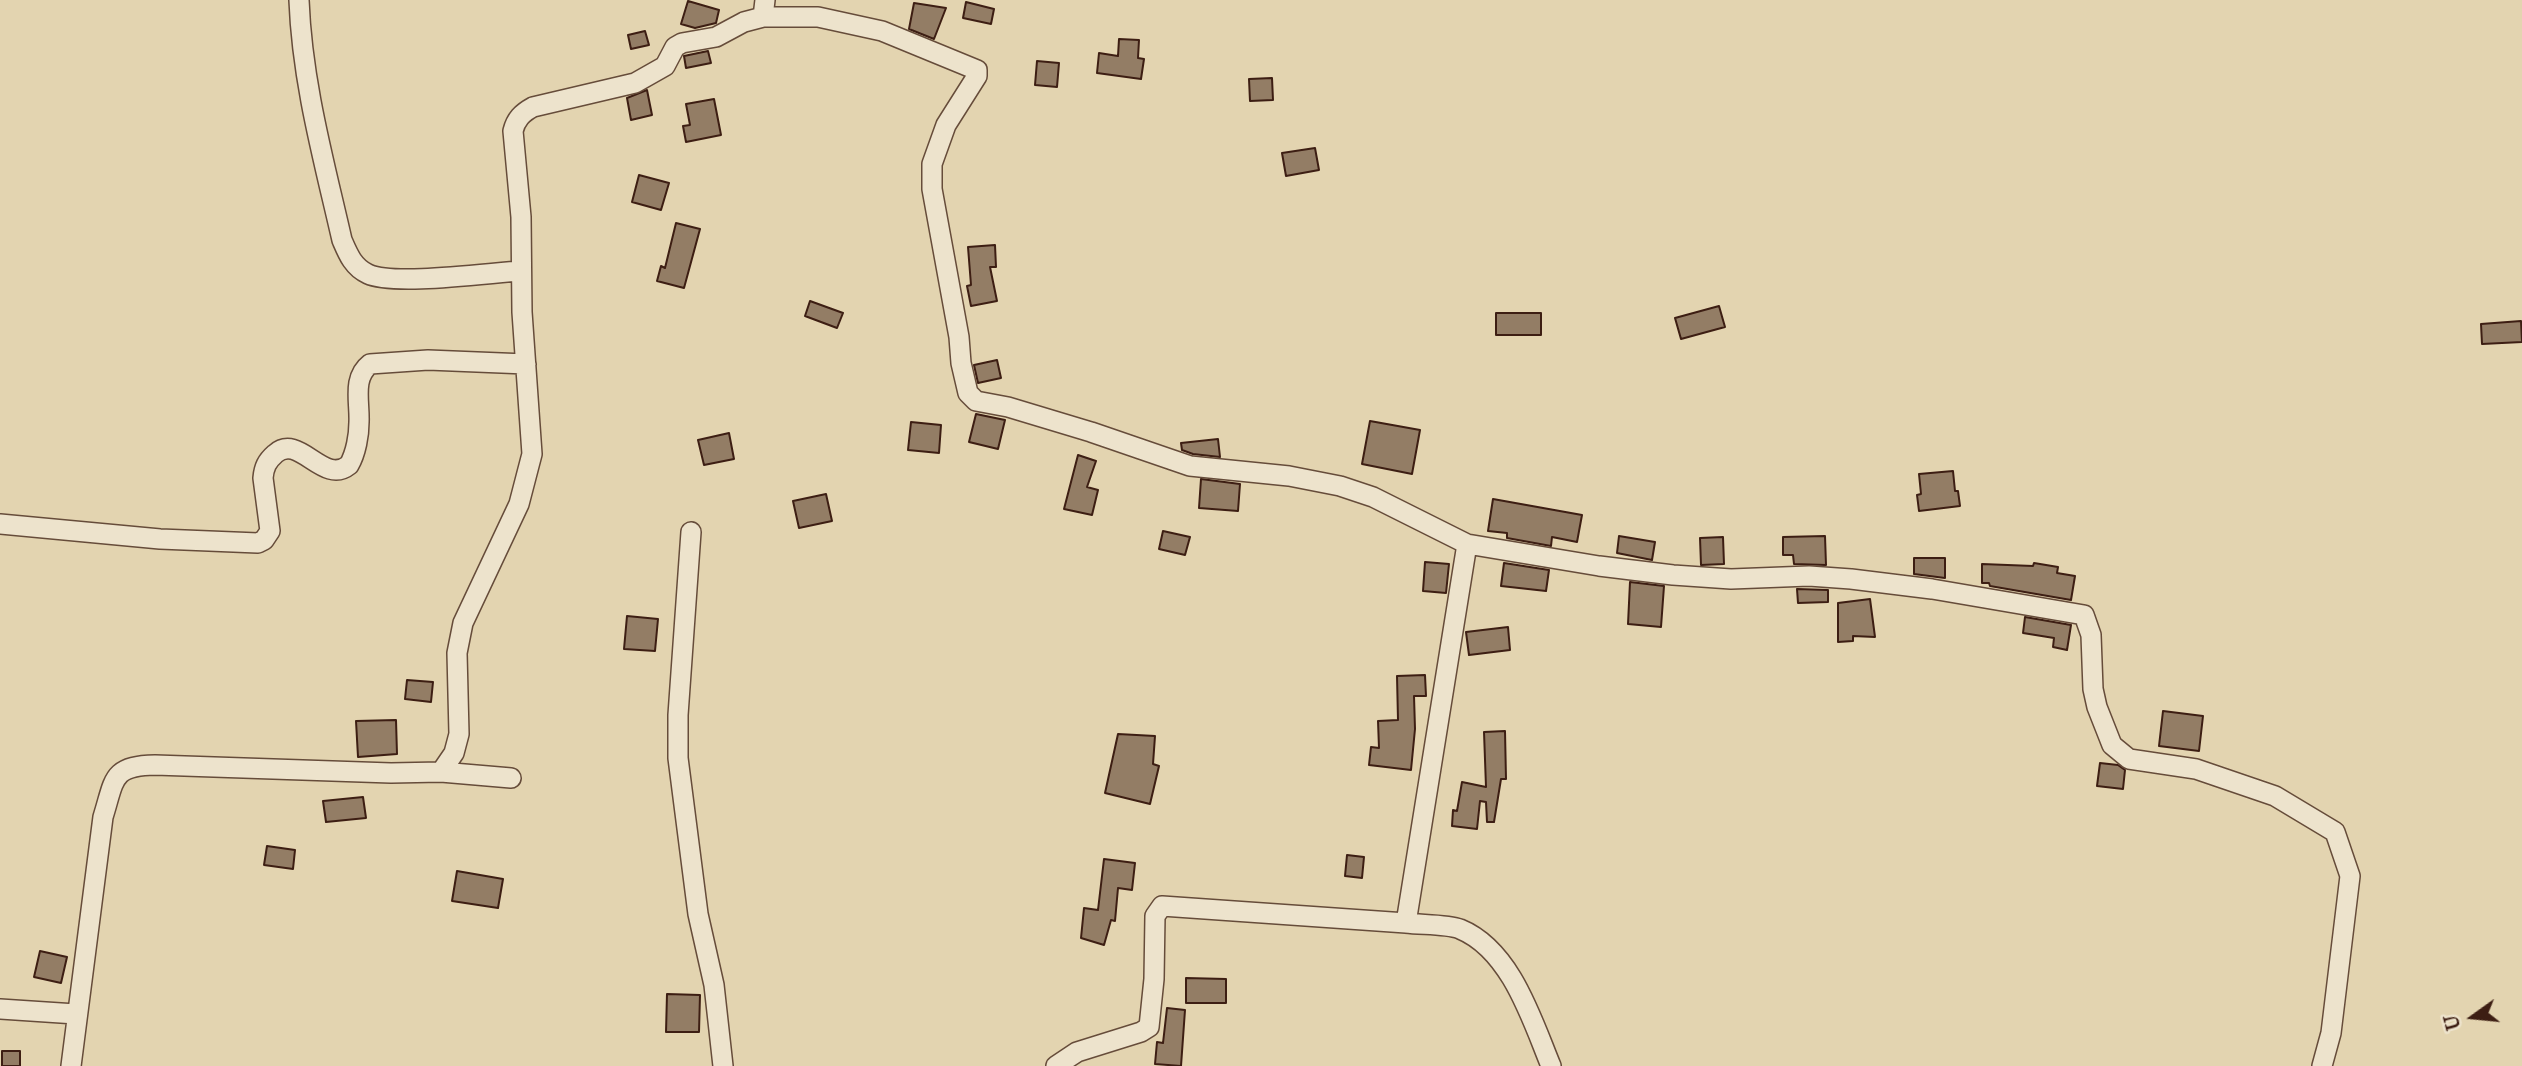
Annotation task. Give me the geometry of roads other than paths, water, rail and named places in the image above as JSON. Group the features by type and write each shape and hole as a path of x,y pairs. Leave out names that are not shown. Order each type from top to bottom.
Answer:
{"street":[{"path":"299,0 311,105 342,240 350,259 365,273 391,279 521,271"},
{"path":"441,772 454,753 459,734 457,653 463,623 519,504 532,454 521,271 521,217 513,131 521,115 533,107 635,83 665,65 675,47 716,37 764,9 818,17 882,31 977,70 977,76 946,125 932,164 932,189 959,337 961,363 968,393 976,401 1008,407 1091,432 1190,466 1289,476 1340,486 1373,497 1467,544 1599,566 1673,575 1731,579 1809,576 1863,580 2084,615 2091,635 2097,707 2112,745 2129,760 2196,769 2275,796 2335,832 2350,876 2331,1033 2322,1066"},
{"path":"0,524 160,539 258,543 271,531 264,469 279,450 292,449 331,471 340,471 349,465 359,423 359,379 370,364 428,360 526,364"},
{"path":"691,532 678,715 678,758 698,914 714,985 723,1066"},
{"path":"1406,923 1467,544"},
{"path":"71,1066 103,817 113,784 125,769 135,765 155,765 391,773 441,772 511,778"},
{"path":"1056,1066 1077,1052 1149,1027 1154,979 1155,916 1163,906 1459,929 1485,946 1507,968 1551,1066"},
{"path":"0,1009 76,1014"}]}
